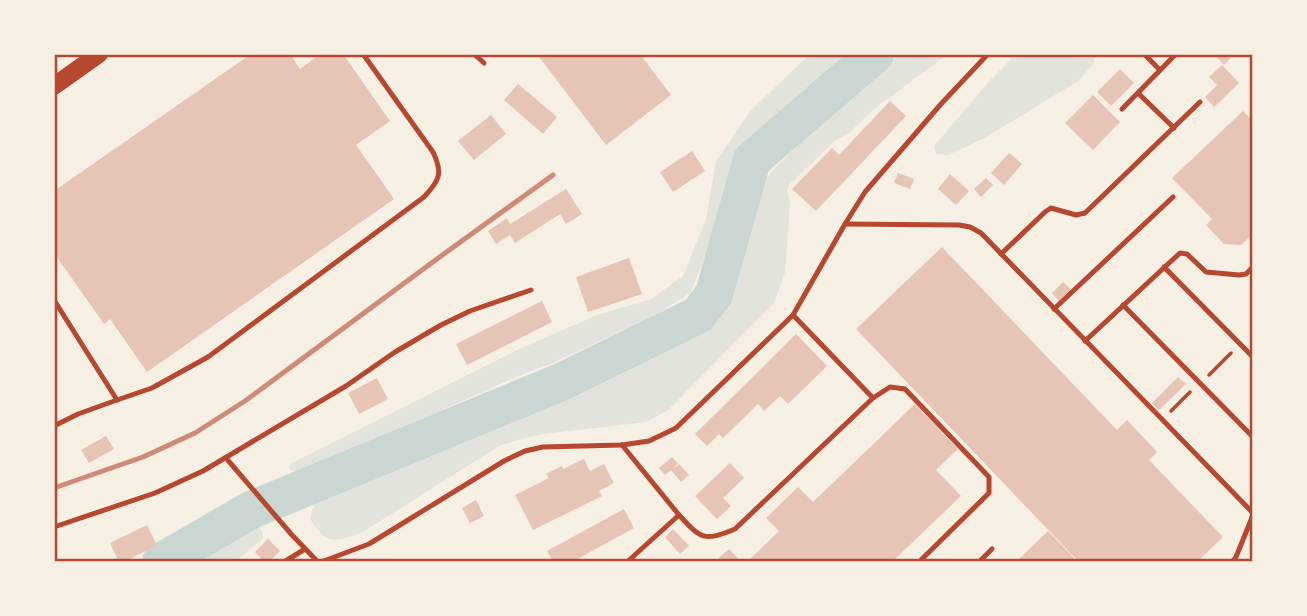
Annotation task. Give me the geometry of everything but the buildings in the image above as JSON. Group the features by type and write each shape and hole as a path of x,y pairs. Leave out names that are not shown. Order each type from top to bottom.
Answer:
{"main road":[{"path":"54,86 98,54"}],"lane":[{"path":"54,426 78,414 152,388 208,357 424,197 436,184 440,167 433,152 363,54"},
{"path":"474,54 484,63"},
{"path":"226,458 292,535 320,562 369,544 504,461 525,451 543,447 622,445 649,441 676,428 793,315 865,192 988,54"},
{"path":"1144,54 1160,70"},
{"path":"1122,109 1176,54"},
{"path":"1138,93 1174,128"},
{"path":"1001,254 1051,208 1076,215 1085,214 1200,102"},
{"path":"1054,309 1173,197"},
{"path":"845,224 959,225 981,233 1253,514 1232,562"},
{"path":"1085,341 1180,253 1187,254 1206,272 1239,275 1246,274 1253,267"},
{"path":"1164,267 1253,357"},
{"path":"1246,274 1253,281"},
{"path":"54,527 156,493 203,471 441,326 470,311 531,290"},
{"path":"54,300 117,400"},
{"path":"1123,306 1253,437"},
{"path":"793,315 873,398"},
{"path":"622,445 697,534 716,537 735,529 873,398 890,387 905,389 989,477 989,494 919,562"},
{"path":"627,562 679,515"},
{"path":"284,562 305,549"},
{"path":"979,562 992,549"}],"shaded area":[{"path":"810,54 851,54 738,153 718,225 690,293 654,316 550,364 301,473 289,469 290,464 517,350 597,315 651,299 683,276 706,219 716,161 750,111"},
{"path":"900,54 948,54 874,109 849,133 836,140 789,185 785,273 774,303 668,410 647,422 543,434 499,446 363,532 333,539 327,538 316,528 310,519 313,506 330,492 559,402 704,331 724,309 763,182 842,102"},
{"path":"1016,54 1094,54 1094,63 1078,81 985,138 948,155 936,154 934,146"},
{"path":"247,520 253,520 263,532 263,538 235,562 193,562 190,559 188,555 192,551"}],"waterway":[{"path":"161,562 251,510 561,382 698,315 714,294 752,160 875,54"}],"railway":[{"path":"54,488 143,457 195,433 245,401 553,175"}]}
